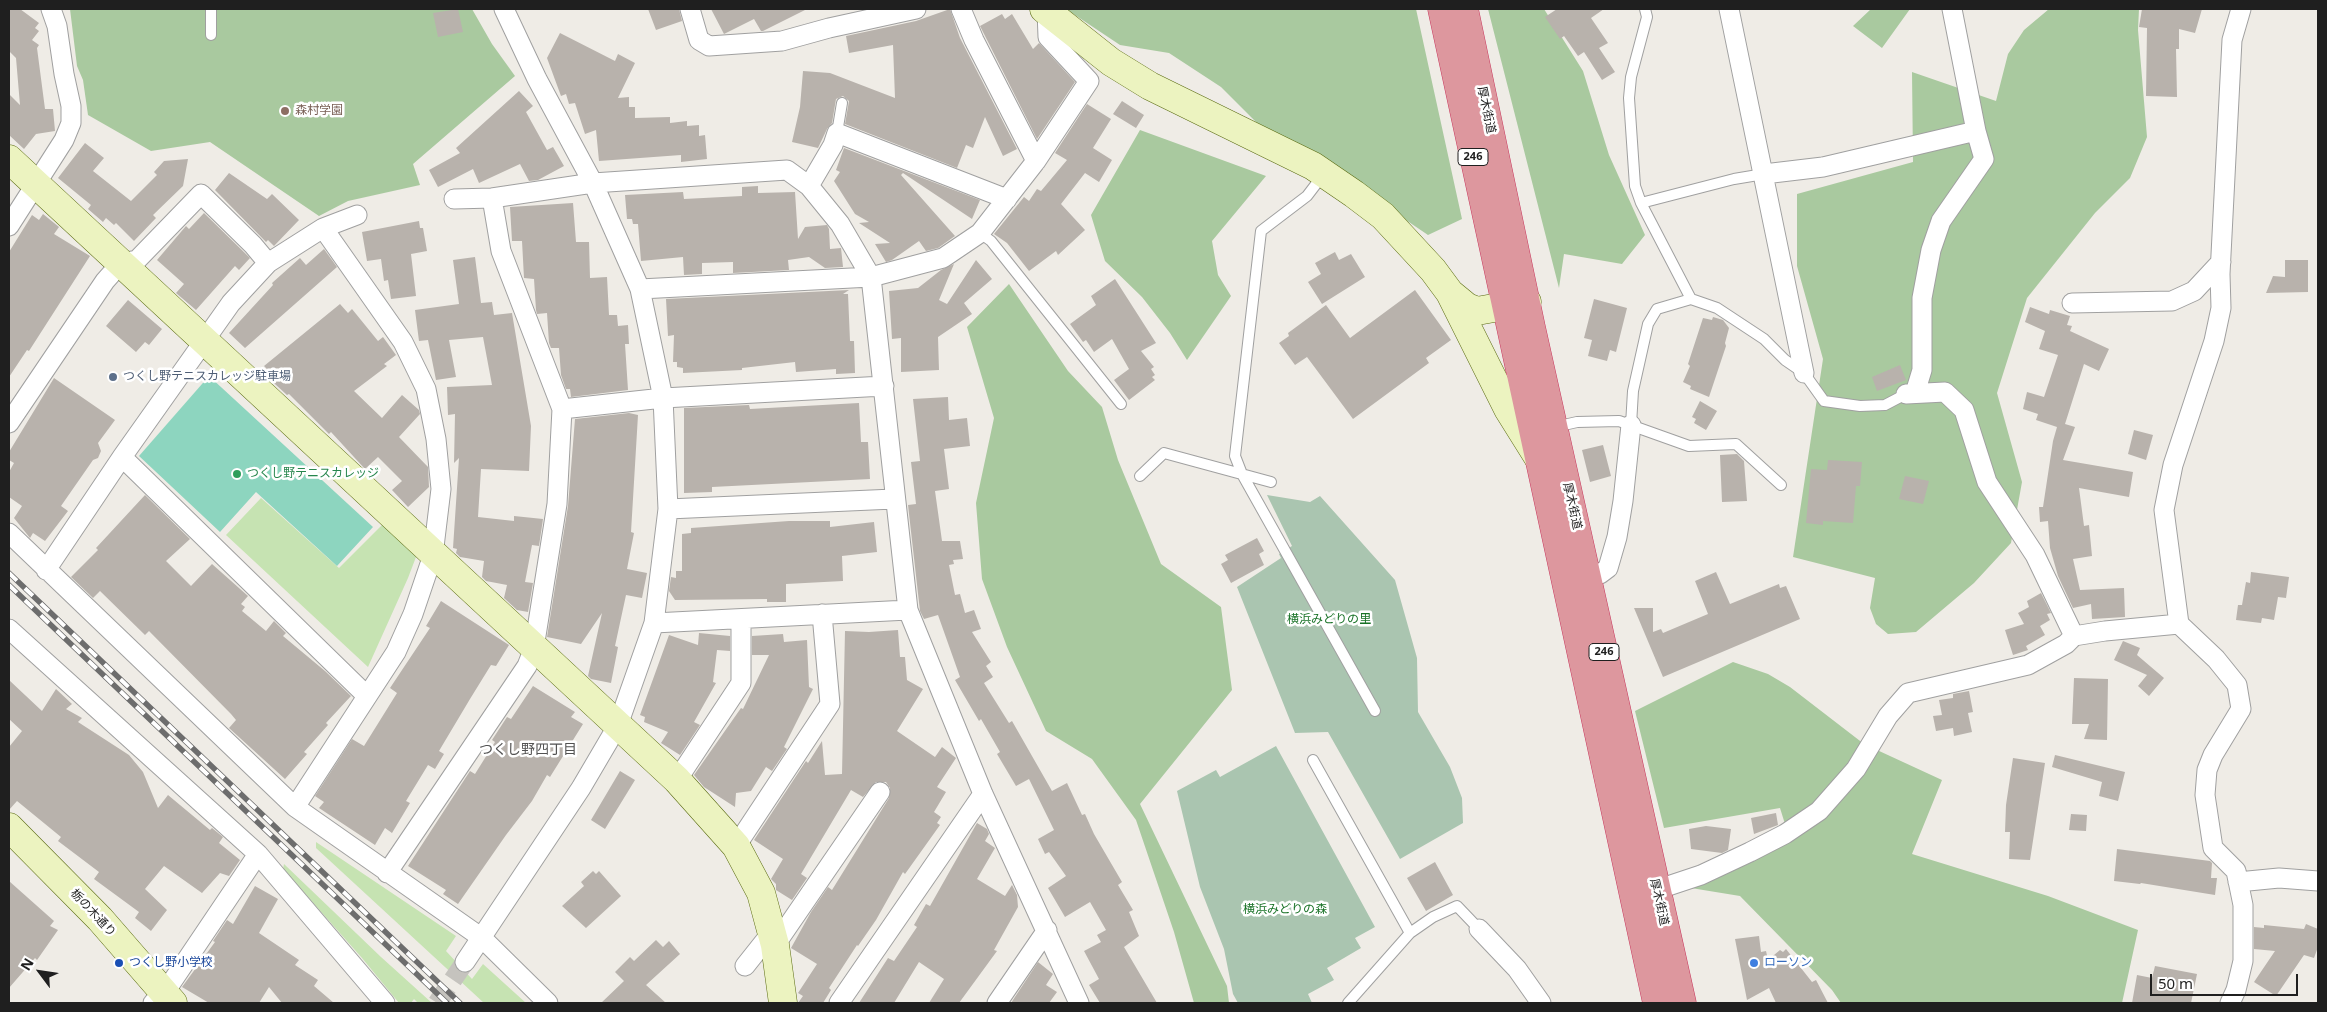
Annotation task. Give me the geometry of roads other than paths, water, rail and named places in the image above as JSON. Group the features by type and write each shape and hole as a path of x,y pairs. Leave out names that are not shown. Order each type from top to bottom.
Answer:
{"highway":[{"name":"厚木街道","path":"1442,9 1516,304 1554,427 1682,1003"},
{"name":"厚木街道","path":"1464,9 1516,304 1538,459 1658,1003"}],"street":[{"path":"9,226 37,185 64,140 71,123 71,106 57,26 51,9"},
{"path":"465,962 581,788 618,725 654,623 668,509 663,398 640,289 593,183 536,79 504,9"},
{"path":"690,9 699,40 710,46 782,41 829,28 916,9"},
{"path":"961,9 974,40 1036,161"},
{"path":"1728,9 1764,174 1804,373"},
{"path":"1952,9 1976,131 1984,159 1941,221 1931,250 1922,298 1922,370 1910,393 1945,392 1964,410 1987,482 2035,555 2074,636"},
{"path":"2230,1003 2236,990 2243,961 2243,905 2236,871 2213,848 2205,795 2207,770 2213,755 2241,709 2238,685 2216,659 2179,624 2164,510 2173,465 2214,342 2221,308 2221,262 2232,40 2241,9"},
{"path":"640,289 871,277 943,258 980,233 1036,161 1089,81 1048,37 1046,10"},
{"path":"1046,10 1111,62 1154,82 1324,174 1384,216 1427,263 1450,293 1508,409 1538,459"},
{"path":"1764,174 1822,167 1976,131"},
{"path":"809,186 833,145 837,133 1007,199"},
{"path":"9,159 677,780 736,846 761,893 773,939 783,1003"},
{"path":"454,200 492,198 593,183 787,170 809,186 840,224 871,277 884,386 894,499 908,610 984,794 1048,930 1079,1003"},
{"path":"9,423 105,281 121,263 137,260 201,194 253,245 268,263"},
{"path":"386,873 527,666 534,648 557,504 562,409 501,251 492,198"},
{"path":"46,570 204,339 231,304 268,263 323,228 357,215"},
{"path":"295,807 396,652 413,614 433,555 441,489 436,439 426,389 404,342 323,228"},
{"path":"2072,303 2172,301 2194,291 2221,262"},
{"path":"1450,293 1467,307 1477,310 1516,304"},
{"path":"562,409 663,398 884,386"},
{"path":"1587,577 1600,574 1608,568 1618,537 1624,501 1631,425"},
{"path":"122,457 367,696"},
{"path":"668,509 894,499"},
{"path":"9,533 295,807 386,873 482,938 548,1003"},
{"path":"654,623 908,610"},
{"path":"736,846 830,704 822,614"},
{"path":"677,780 741,683 742,619"},
{"path":"1656,890 1701,875 1750,852 1785,834 1819,811 1856,768 1888,716 1908,693 2028,665 2066,644 2074,636 2179,624"},
{"path":"9,629 258,854 385,1003"},
{"path":"746,966 773,939 880,792"},
{"path":"839,1003 984,794"},
{"name":"栃の木通り","path":"9,827 100,919 164,1000"},
{"path":"164,1000 258,854"},
{"path":"2238,882 2279,878 2318,881"},
{"path":"1479,929 1517,969 1542,1003"},
{"path":"997,1003 1048,930"}],"lane":[{"path":"211,9 211,35"},
{"path":"1645,9 1646,17 1631,77 1629,98 1635,186 1641,203 1691,299"},
{"path":"837,133 842,103"},
{"path":"1324,174 1307,196 1262,231 1235,456 1242,474 1375,711"},
{"path":"1641,203 1734,178 1764,174"},
{"path":"980,233 991,241 1120,404"},
{"path":"1631,425 1632,391 1648,324 1656,309 1691,299 1717,308 1764,339 1785,360 1804,373 1824,401 1860,406 1885,405 1910,393"},
{"path":"1554,427 1577,422 1620,421 1690,446 1736,444 1781,485"},
{"path":"1140,476 1164,453 1271,482"},
{"path":"1314,760 1410,933"},
{"path":"1348,1003 1410,933 1433,917 1457,906 1479,929"}],"tunnel":[{"path":"437,1003 465,962"}],"railway":[{"path":"9,573 460,1003"},
{"path":"9,585 447,1003"}],"place":[{"name":"森村学園","path":"285,111"},
{"name":"つくし野テニスカレッジ駐車場","path":"113,377"},
{"name":"つくし野テニスカレッジ","path":"237,474"},
{"name":"つくし野小学校","path":"119,963"},
{"name":"ローソン","path":"1754,963"}],"district":[{"name":"つくし野四丁目","path":"528,750"}],"park label":[{"name":"横浜みどりの里","path":"1329,620"},
{"name":"横浜みどりの森","path":"1285,910"}]}
